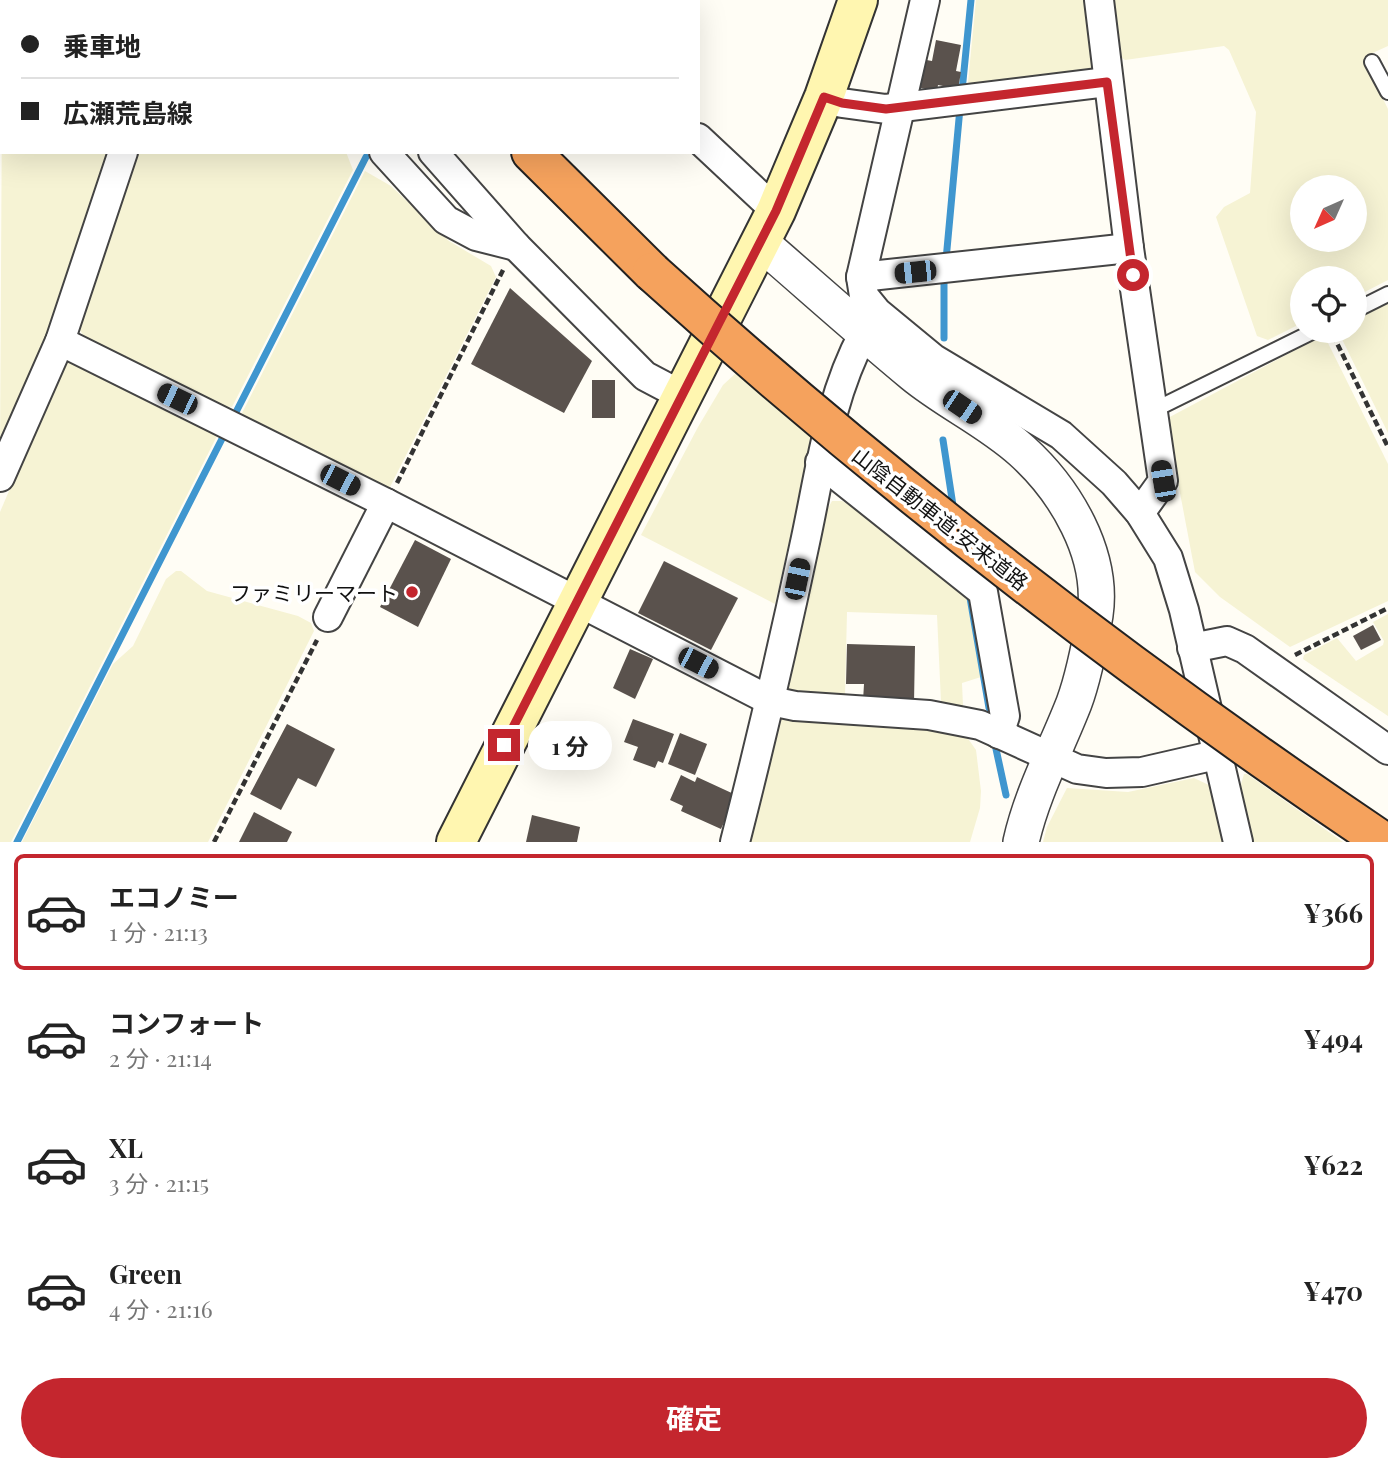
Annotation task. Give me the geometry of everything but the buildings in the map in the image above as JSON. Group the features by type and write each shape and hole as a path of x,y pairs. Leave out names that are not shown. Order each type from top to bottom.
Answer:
{"highway":[{"name":"山陰自動車道;安来道路","path":"533,154 656,267 973,529 1199,697 1388,828"},
{"name":"山陰自動車道;安来道路","path":"549,154 656,267 758,368 964,540 1191,709 1384,842"}],"main road":[{"path":"456,842 576,600 768,227 824,97 858,0"}],"street":[{"path":"925,0 861,278 864,296 877,312 934,359 1061,435 1114,483 1140,513 1168,558 1238,842"},
{"path":"1099,0 1129,248 1163,481 1140,513"},
{"path":"824,97 842,103 886,109 1107,82"},
{"path":"700,141 768,227 863,333 917,377 1021,450 1046,476 1070,509 1088,549 1095,612 1075,701 1051,757 1021,842"},
{"path":"0,477 60,341 122,154"},
{"path":"386,154 446,220 476,236 516,246"},
{"path":"435,154 516,246 645,376 681,395"},
{"path":"861,278 1129,248"},
{"path":"735,842 771,701 820,462 846,365 863,333"},
{"path":"60,341 386,503 771,701 795,706 929,715 980,725 1077,769 1106,773 1142,772 1216,755"},
{"path":"820,462 983,592 1005,716 999,734"},
{"path":"328,617 386,503"},
{"path":"1192,648 1227,641 1245,649 1388,750"}],"lane":[{"path":"1373,62 1388,92"},
{"path":"1367,304 1388,294"},
{"path":"1152,411 1290,343"}],"path":[{"path":"386,503 516,246"},
{"path":"1337,343 1388,447"},
{"path":"1276,671 1295,655 1388,608"},
{"path":"214,842 328,617"}],"shaded area":[{"path":"976,0 1091,0 1099,69 971,85 968,82"},
{"path":"1110,0 1388,0 1388,46 1366,56 1364,60 1388,109 1388,280 1367,291 1367,266 1290,266 1290,329 1268,340 1257,336 1216,217 1224,207 1250,193 1256,112 1229,50 1224,46 1125,60 1119,56"},
{"path":"2,154 108,154 47,338 0,452"},
{"path":"133,154 347,154 353,170 232,407 212,405 88,342 75,323"},
{"path":"365,171 391,186 449,241 491,266 496,277 390,487 385,489 245,419 242,413"},
{"path":"1388,303 1388,433 1344,343 1367,343 1367,314"},
{"path":"1309,343 1328,343 1388,464 1388,601 1290,647 1220,597 1195,572 1166,419"},
{"path":"70,357 218,434 11,842 0,842 0,512 65,360"},
{"path":"736,373 813,438 775,604 641,535 698,427 723,385"},
{"path":"832,501 842,501 860,511 966,595 981,677 962,683 963,706 941,702 937,615 847,612 845,696 784,695 822,519"},
{"path":"176,571 181,571 207,591 298,616 311,623 314,631 208,842 22,842 113,664 133,646 166,579"},
{"path":"1388,614 1388,716 1303,659 1304,655 1337,638 1356,661 1383,645 1384,641 1373,622"},
{"path":"779,712 895,718 964,733 976,750 981,791 980,808 970,842 746,842"},
{"path":"1244,774 1343,842 1251,842 1239,791"},
{"path":"1194,778 1211,786 1225,842 1043,842 1047,827 1067,788 1128,792"}],"waterway":[{"path":"962,91 971,0"},
{"path":"946,260 960,108"},
{"path":"233,418 366,157"},
{"path":"944,279 944,338"},
{"path":"17,842 227,429"},
{"path":"943,440 954,512"},
{"path":"969,592 989,708"},
{"path":"996,749 1006,795"}],"place":[{"name":"ファミリーマート","path":"412,592"}],"route":[{"path":"504,745 776,211 824,97 842,103 886,109 1107,82 1133,275"}]}
